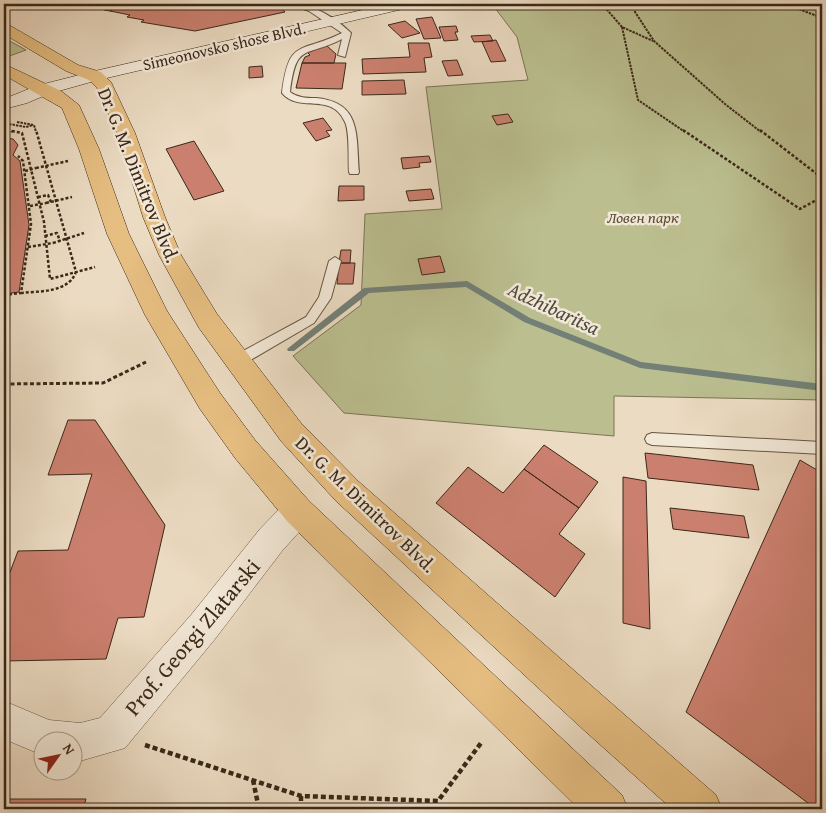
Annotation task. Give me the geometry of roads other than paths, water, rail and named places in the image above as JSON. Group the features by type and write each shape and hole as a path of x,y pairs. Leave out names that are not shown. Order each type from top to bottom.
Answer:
{"main road":[{"name":"Simeonovsko shose Blvd.","path":"4,104 21,100 42,90 95,76 407,4"},
{"path":"4,28 72,68 95,76"},
{"name":"Dr. G. M. Dimitrov Blvd.","path":"4,69 42,90 55,94 70,104 89,149 118,234 157,315 210,402 245,449 298,511 608,809"},
{"name":"Dr. G. M. Dimitrov Blvd.","path":"95,76 110,95 126,133 154,217 170,255 208,321 291,432 346,492 598,719 702,809"},
{"name":"Simeonovsko shose Blvd.","path":"4,90 42,90"},
{"name":"Prof. Georgi Zlatarski","path":"82,741 111,734 203,627 271,540 298,511"},
{"path":"4,720 32,732"}],"lane":[{"path":"294,4 312,8 347,33"},
{"path":"342,55 347,33"},
{"path":"347,33 334,42 301,50 294,54 291,60 286,93 292,99 330,102 341,108 350,123 354,172"},
{"path":"237,360 310,320 326,298 335,261"},
{"path":"652,439 822,448"}],"waterway":[{"name":"Adzhibaritsa","path":"291,349 367,290 467,284 527,320 640,365 822,388"}],"park label":[{"name":"Ловен парк","path":"643,217"}]}
